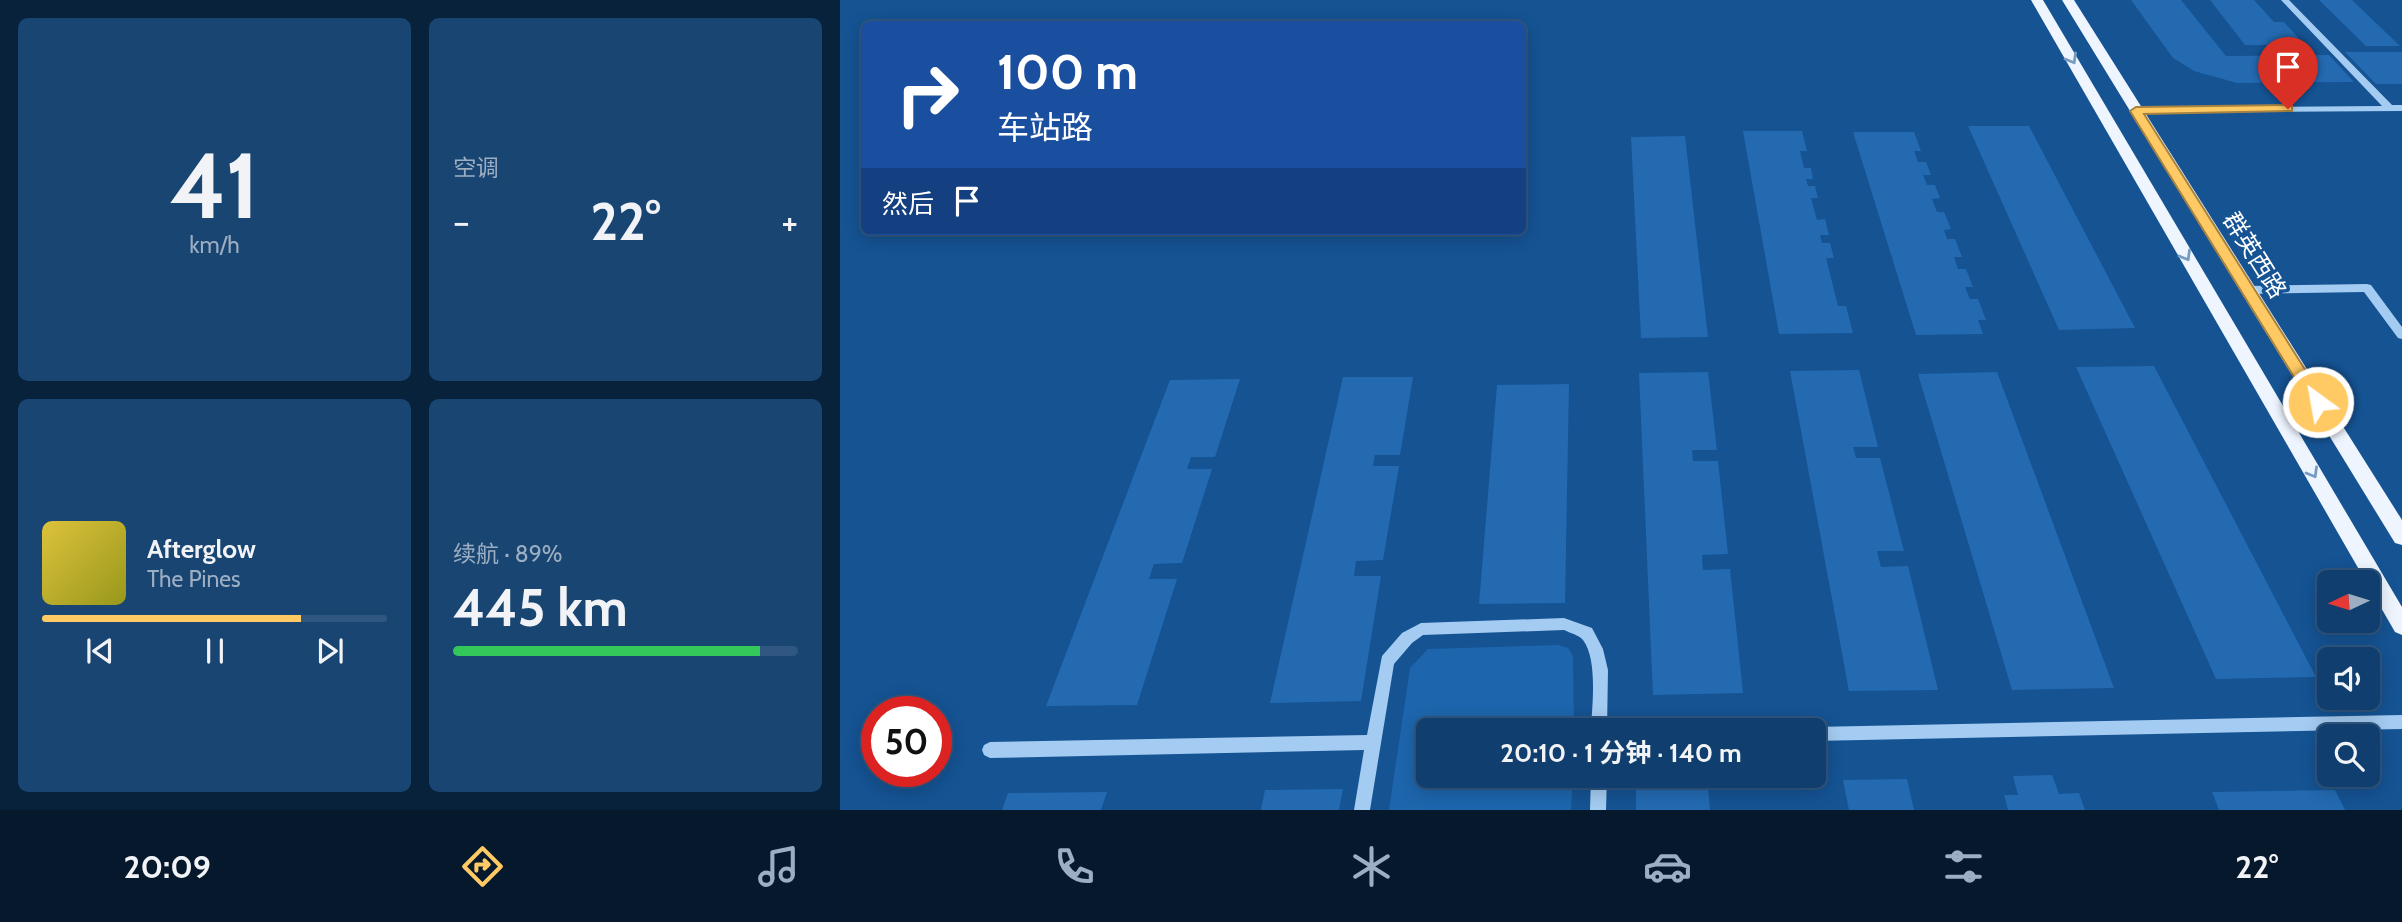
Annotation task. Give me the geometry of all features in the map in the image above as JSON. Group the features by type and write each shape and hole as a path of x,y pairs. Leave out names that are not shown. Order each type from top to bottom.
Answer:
{"main road":[{"path":"2038,0 2402,626"},
{"name":"群英西路","path":"2068,0 2402,537"}],"street":[{"path":"2285,0 2389,108"},
{"path":"2136,111 2402,108"},
{"path":"2248,290 2367,288 2402,335"},
{"path":"1826,734 2402,722"},
{"path":"990,750 1374,742"},
{"path":"1598,810 1599,788"}],"lane":[{"path":"1362,810 1387,661 1407,638 1421,629 1564,624 1587,633 1596,649 1600,670 1599,718"}],"shaded area":[{"path":"1559,645 1568,648 1573,656 1574,718 1416,718 1416,788 1572,788 1571,810 1389,810 1410,668 1428,649"}],"building":[{"path":"2131,0 2181,0 2226,56 2329,55 2354,82 2237,83 2194,71 2173,58"},
{"path":"2210,0 2254,0 2274,22 2284,22 2305,45 2245,45"},
{"path":"2319,0 2352,0 2400,46 2366,46"},
{"path":"2345,52 2402,52 2402,84 2376,84"},
{"path":"1968,126 2029,126 2135,328 2059,330"},
{"path":"1743,131 1802,131 1807,151 1800,151 1804,168 1811,168 1813,179 1806,179 1808,186 1815,186 1818,198 1811,198 1817,220 1825,219 1829,235 1820,235 1822,243 1830,243 1834,258 1826,258 1838,306 1846,306 1853,333 1779,334"},
{"path":"1853,132 1914,132 1921,151 1914,151 1918,162 1926,162 1931,175 1923,175 1927,185 1935,185 1940,198 1932,199 1937,212 1944,212 1951,229 1944,230 1947,239 1955,239 1962,257 1954,257 1958,269 1966,269 1973,287 1965,287 1970,299 1978,299 1986,320 1978,320 1983,334 1916,335"},
{"path":"1685,136 1708,337 1641,338 1631,137"},
{"path":"2154,366 2316,677 2216,679 2076,367"},
{"path":"1859,370 1878,447 1853,447 1856,458 1880,458 1904,551 1877,551 1881,567 1908,566 1938,690 1849,691 1790,371"},
{"path":"1708,372 1717,450 1692,450 1693,461 1718,461 1728,554 1702,555 1703,570 1730,569 1743,693 1653,695 1639,373"},
{"path":"1997,372 2114,688 2012,690 1918,374"},
{"path":"1343,377 1413,377 1400,455 1375,455 1373,466 1399,466 1383,560 1356,561 1354,576 1381,576 1361,701 1270,703"},
{"path":"1240,379 1215,457 1191,457 1187,469 1212,469 1182,563 1154,564 1149,579 1177,579 1137,705 1046,706 1170,380"},
{"path":"1569,384 1565,603 1479,604 1497,385"},
{"path":"2052,775 2059,794 2079,793 2085,810 2008,810 2004,795 2018,795 2013,776"},
{"path":"1907,779 1914,810 1849,810 1843,780"},
{"path":"1636,788 1708,788 1710,810 1636,810"},
{"path":"1343,789 1339,810 1261,810 1265,790"},
{"path":"2335,790 2345,810 2219,810 2212,792"},
{"path":"1107,792 1101,810 1002,810 1008,793"}],"route":[{"path":"2288,109 2136,111 2318,402"}]}
